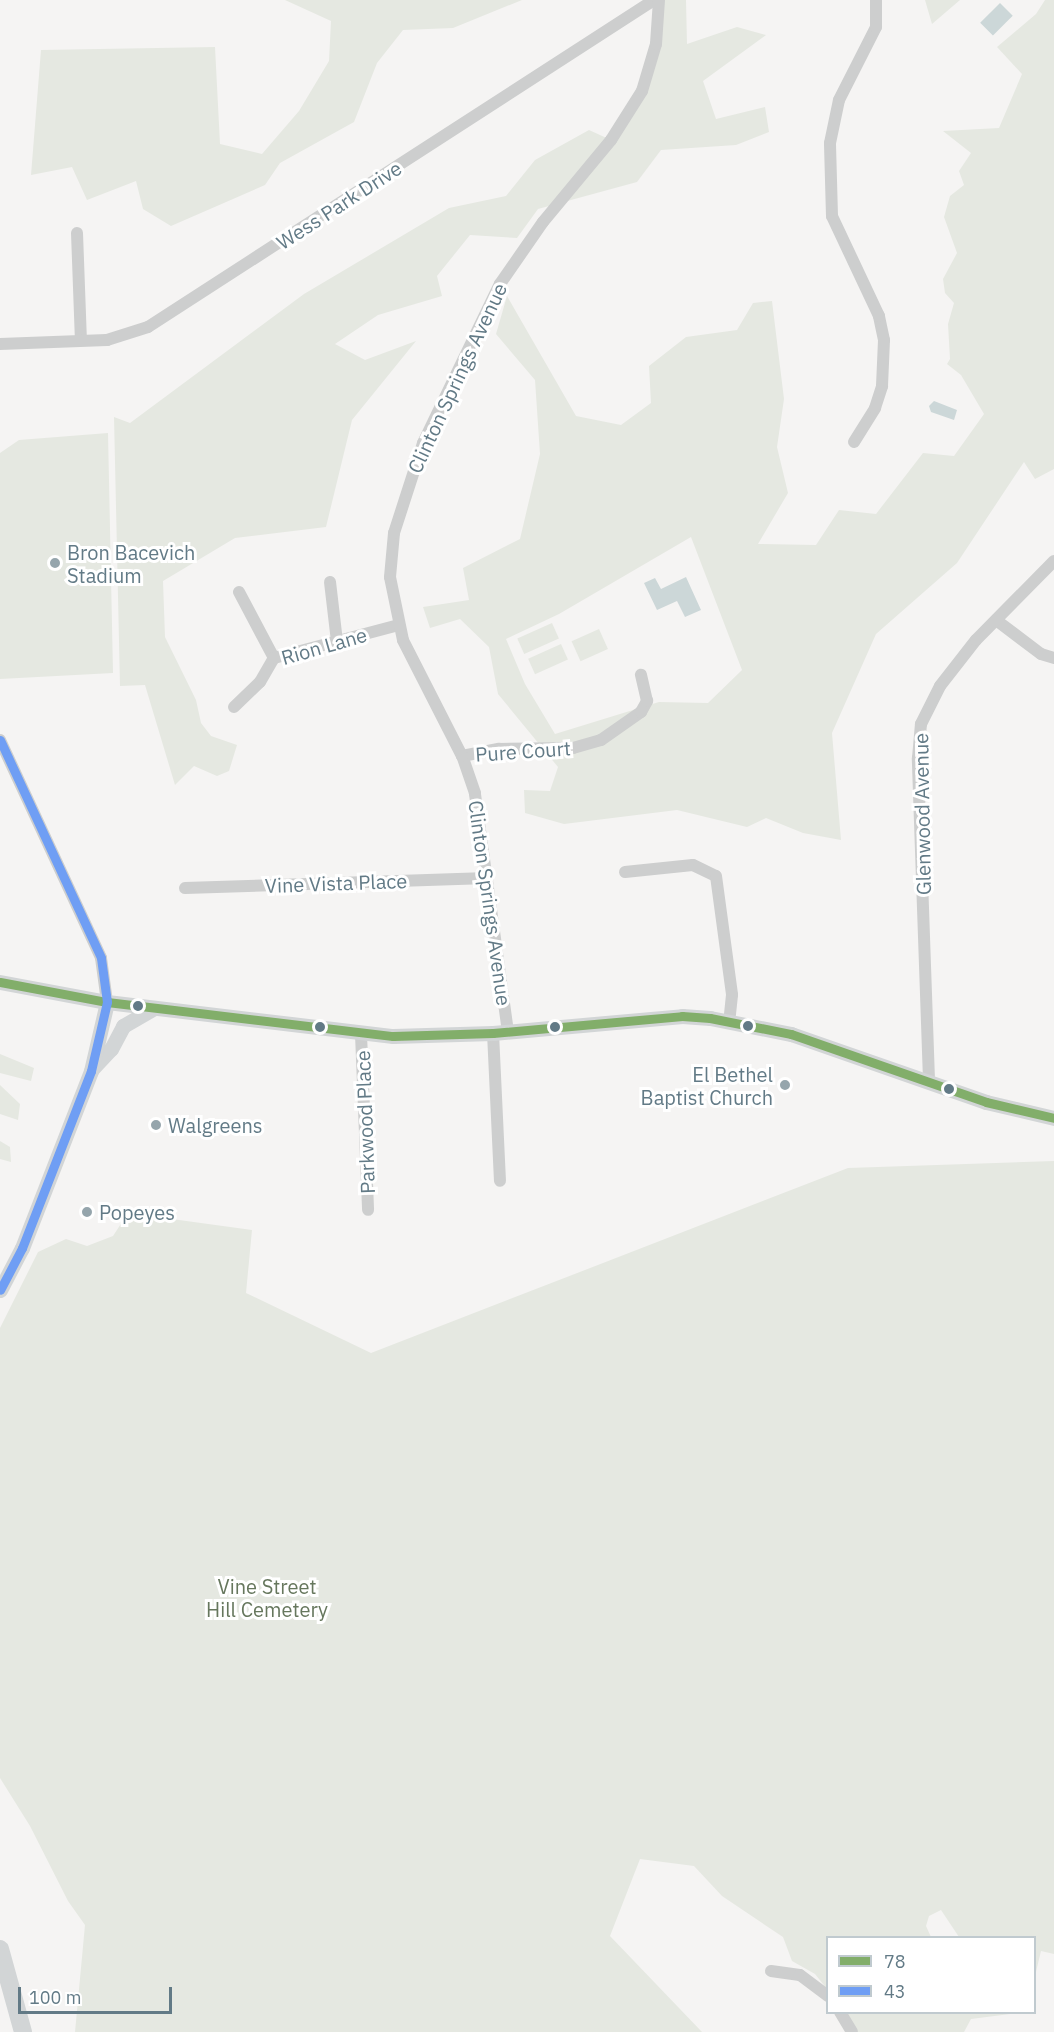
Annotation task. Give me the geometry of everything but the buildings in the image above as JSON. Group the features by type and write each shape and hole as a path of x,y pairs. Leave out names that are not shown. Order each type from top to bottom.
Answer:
{"highway":[{"path":"0,1949 23,2032"}],"main road":[{"path":"0,982 107,1002 393,1036 500,1032 682,1016 729,1022 791,1034 929,1080 986,1102 1054,1118"},
{"path":"0,1290 22,1248 91,1071 107,1002"},
{"path":"91,1071 111,1049 123,1026 154,1008"}],"street":[{"name":"Wess Park Drive","path":"0,344 121,338 148,327 654,0"},
{"name":"Clinton Springs Avenue","path":"500,1181 500,1032 488,878 480,817 462,756 421,681 399,625 390,577 393,533 423,443 500,284 543,222 611,140 642,91 656,44 659,0"},
{"path":"854,442 875,408 882,386 884,340 879,316 832,216 830,143 839,100 876,27 876,0"},
{"path":"76,233 81,340"},
{"name":"Glenwood Avenue","path":"929,1080 919,739 921,724 940,686 996,620 1054,561"},
{"path":"330,582 337,642"},
{"path":"239,592 274,658"},
{"path":"996,620 1041,654 1054,658"},
{"name":"Rion Lane","path":"234,707 260,682 274,658 399,625"},
{"name":"Pure Court","path":"462,756 499,748 573,748 601,740 641,712 647,701 640,675"},
{"path":"0,740 101,958 107,1002"},
{"path":"624,872 693,865 716,876 732,995 729,1022"},
{"name":"Vine Vista Place","path":"184,888 488,878"},
{"name":"Parkwood Place","path":"361,1034 368,1210"},
{"path":"771,1971 800,1975 826,1994"},
{"path":"841,2014 852,2032"}],"green space":[{"path":"285,0 522,0 453,28 403,30 377,63 354,122 280,163 265,185 171,226 143,209 136,181 87,200 72,167 31,175 41,50 215,47 220,144 262,154 299,111 329,61 331,21"},
{"path":"659,0 686,0 687,44 737,27 766,35 703,81 716,119 765,107 769,132 736,145 661,150 637,182 538,209 517,238 470,235 437,276 442,296 378,315 335,344 365,360 416,341 352,420 326,527 235,538 163,581 165,637 196,700 201,723 211,736 237,745 229,771 217,776 194,766 175,785 145,685 120,686 114,417 130,423 304,294 449,208 506,196 535,160 589,130 611,140 642,91"},
{"path":"925,0 960,0 932,24"},
{"path":"1045,0 1054,0 1054,469 1035,479 1024,462 957,563 876,634 832,733 841,840 803,833 766,818 747,827 677,810 564,824 525,813 524,790 550,791 558,767 498,694 489,647 460,619 430,628 423,607 469,600 463,568 520,539 540,454 535,380 496,334 507,296 576,416 621,425 651,403 649,366 686,337 737,330 753,303 772,301 784,399 777,447 788,493 758,544 816,545 839,510 876,514 923,453 954,456 984,414 961,375 947,364 950,359 948,324 954,303 945,293 943,279 957,253 944,217 950,196 964,185 959,171 971,153 943,131 999,128 1022,74 997,47 1036,14","holes":["691,537 742,670 708,703 659,702 555,734 525,684 506,639 559,614"]},
{"name":"Bron Bacevich Stadium","path":"108,433 113,673 0,679 0,453 19,440"},
{"path":"552,623 559,639 524,654 517,638"},
{"path":"599,629 608,649 581,661 572,641"},
{"path":"561,644 568,660 535,674 528,659"},
{"path":"0,1054 34,1068 31,1081 0,1073"},
{"path":"0,1085 20,1104 18,1120 0,1114"},
{"path":"0,1141 10,1147 11,1162 0,1159"},
{"name":"Vine Street Hill Cemetery","path":"1054,1161 1054,1954 1041,1951 1036,1972 1036,1936 958,1936 941,1910 929,1916 926,1926 931,1936 826,1936 826,1988 815,1974 792,1961 783,1937 722,1896 694,1866 640,1859 610,1936 702,2032 75,2032 85,1925 68,1901 30,1826 0,1778 0,1328 38,1252 66,1239 87,1246 113,1236 128,1213 252,1230 246,1293 371,1353 848,1168"},
{"path":"845,2014 1010,2014 971,2019 964,2032 856,2032"}],"shaded area":[{"path":"1000,3 1013,16 993,36 980,23"},
{"path":"934,401 957,410 954,420 931,412 929,406"},
{"path":"686,577 701,610 685,617 677,601 657,610 644,583 655,578 661,589"}],"transit line":[{"name":"43","path":"0,740 101,958 107,1002 91,1071 22,1248 0,1290"},
{"name":"78","path":"0,982 107,1002 393,1036 493,1033 682,1016 710,1018 791,1034 986,1102 1054,1118"}],"place":[{"name":"Bron Bacevich Stadium","path":"55,563"},
{"name":"El Bethel Baptist Church","path":"785,1085"},
{"name":"Walgreens","path":"156,1125"},
{"name":"Popeyes","path":"87,1212"}]}
